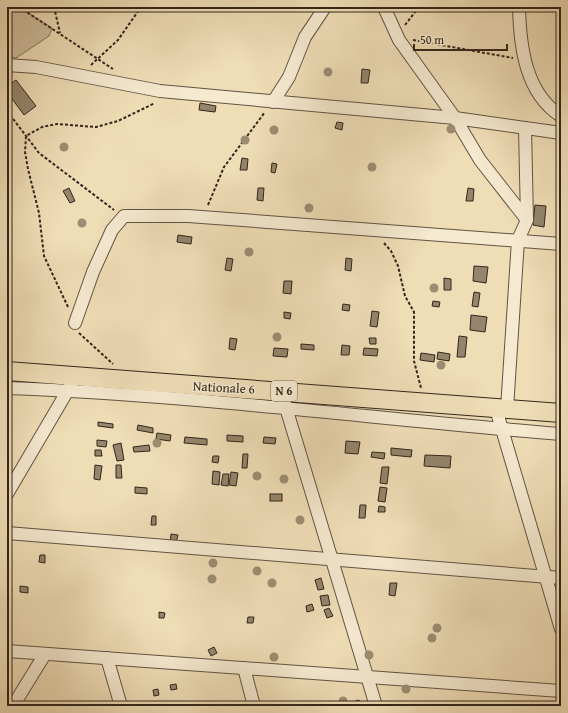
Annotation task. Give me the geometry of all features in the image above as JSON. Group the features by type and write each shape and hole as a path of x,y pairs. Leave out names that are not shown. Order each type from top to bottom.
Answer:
{"main road":[{"name":"Nationale 6","path":"7,371 72,383 134,381 561,413"}],"street":[{"path":"273,102 289,77 304,37 325,7"},
{"path":"384,7 397,36 455,118 480,160 528,220"},
{"path":"519,7 522,51 530,79 545,101 561,116"},
{"path":"7,65 36,67 80,74 143,88 174,93 455,118 561,133"},
{"path":"525,128 528,220 518,240 501,409 502,429 561,629"},
{"path":"75,323 93,272 112,230 124,216 188,216 561,244"},
{"path":"7,494 72,383"},
{"path":"7,388 72,383 214,401 561,434"},
{"path":"281,391 376,706"},
{"path":"7,533 561,578"},
{"path":"7,651 561,691"},
{"path":"13,706 45,654"},
{"path":"107,658 121,706"},
{"path":"244,668 254,706"}],"path":[{"path":"19,7 116,71"},
{"path":"54,7 60,34"},
{"path":"80,74 118,40 141,7"},
{"path":"419,7 397,36 525,60"},
{"path":"26,136 42,127 57,124 96,127 118,121 174,93"},
{"path":"188,216 208,205 224,167 238,146 273,102"},
{"path":"7,111 39,153 110,208 124,216"},
{"path":"26,136 26,158 39,213 44,256 78,332 134,381"},
{"path":"374,229 391,251 398,266 405,296 414,312 414,361 424,403"}],"shaded area":[{"path":"7,7 19,7 52,28 49,36 16,58 7,57"}],"building":[{"path":"362,69 370,70 368,83 361,83"},
{"path":"16,80 36,106 24,115 7,92 7,82 9,85"},
{"path":"200,103 216,106 215,112 199,110"},
{"path":"337,122 343,123 342,130 335,128"},
{"path":"242,158 248,159 247,170 240,170"},
{"path":"272,163 277,164 275,173 271,172"},
{"path":"69,188 75,201 70,203 63,191"},
{"path":"258,188 264,188 263,201 257,200"},
{"path":"468,188 474,189 473,201 466,201"},
{"path":"535,205 546,206 544,227 533,225"},
{"path":"178,235 192,237 191,244 177,242"},
{"path":"227,258 233,259 231,271 225,270"},
{"path":"346,258 352,259 351,271 345,270"},
{"path":"474,266 488,267 486,283 473,281"},
{"path":"444,278 451,279 451,290 444,290"},
{"path":"284,281 292,281 291,294 283,293"},
{"path":"474,292 480,293 478,307 472,306"},
{"path":"433,301 440,302 439,307 432,306"},
{"path":"343,304 350,305 349,311 342,310"},
{"path":"372,311 379,312 377,327 370,326"},
{"path":"284,312 291,313 290,319 284,318"},
{"path":"471,315 487,317 485,332 470,330"},
{"path":"459,336 467,337 465,357 457,357"},
{"path":"230,338 237,339 235,350 229,349"},
{"path":"369,338 376,338 376,344 370,344"},
{"path":"301,344 314,345 314,350 301,349"},
{"path":"342,345 350,346 349,355 341,355"},
{"path":"274,348 288,349 287,357 273,356"},
{"path":"364,348 378,349 377,356 363,355"},
{"path":"438,352 450,354 449,361 437,359"},
{"path":"421,353 435,355 434,362 420,360"},
{"path":"98,422 113,424 113,428 98,426"},
{"path":"138,425 153,428 153,433 137,430"},
{"path":"157,433 171,435 170,441 156,439"},
{"path":"227,435 243,436 243,442 227,441"},
{"path":"185,437 207,439 207,445 184,443"},
{"path":"264,437 276,438 275,444 263,443"},
{"path":"97,440 107,441 106,447 97,446"},
{"path":"346,441 360,442 358,454 345,453"},
{"path":"121,443 124,460 117,461 113,445"},
{"path":"149,445 150,451 134,452 133,447"},
{"path":"391,448 412,450 411,457 391,455"},
{"path":"95,450 101,450 102,456 95,456"},
{"path":"372,452 385,453 384,459 371,457"},
{"path":"243,454 248,454 247,468 242,468"},
{"path":"425,455 451,456 450,468 424,466"},
{"path":"213,456 219,456 218,463 212,462"},
{"path":"95,465 102,466 100,480 94,479"},
{"path":"116,465 121,465 122,478 116,478"},
{"path":"382,467 389,467 387,484 380,483"},
{"path":"213,471 220,472 219,485 212,484"},
{"path":"231,472 238,473 236,486 229,485"},
{"path":"223,474 229,474 228,486 221,485"},
{"path":"135,487 147,488 147,494 135,493"},
{"path":"380,487 387,488 385,502 378,501"},
{"path":"270,494 282,494 282,501 270,501"},
{"path":"360,505 366,505 365,518 359,518"},
{"path":"379,506 385,507 385,512 378,512"},
{"path":"152,516 156,516 156,525 151,525"},
{"path":"171,534 178,535 176,543 170,542"},
{"path":"40,555 45,555 45,563 39,562"},
{"path":"321,578 324,589 318,590 315,580"},
{"path":"390,583 397,583 395,596 389,595"},
{"path":"11,585 12,591 8,592 7,586"},
{"path":"20,586 28,587 28,593 20,592"},
{"path":"328,595 330,605 322,606 320,596"},
{"path":"312,604 314,610 307,612 306,606"},
{"path":"329,608 333,616 327,618 324,610"},
{"path":"159,612 165,613 164,618 159,618"},
{"path":"248,617 254,617 253,623 247,623"},
{"path":"214,647 217,653 211,656 208,650"},
{"path":"176,684 177,689 171,690 170,685"},
{"path":"158,689 159,695 154,696 153,690"},
{"path":"359,700 361,706 349,706 349,703"}]}
